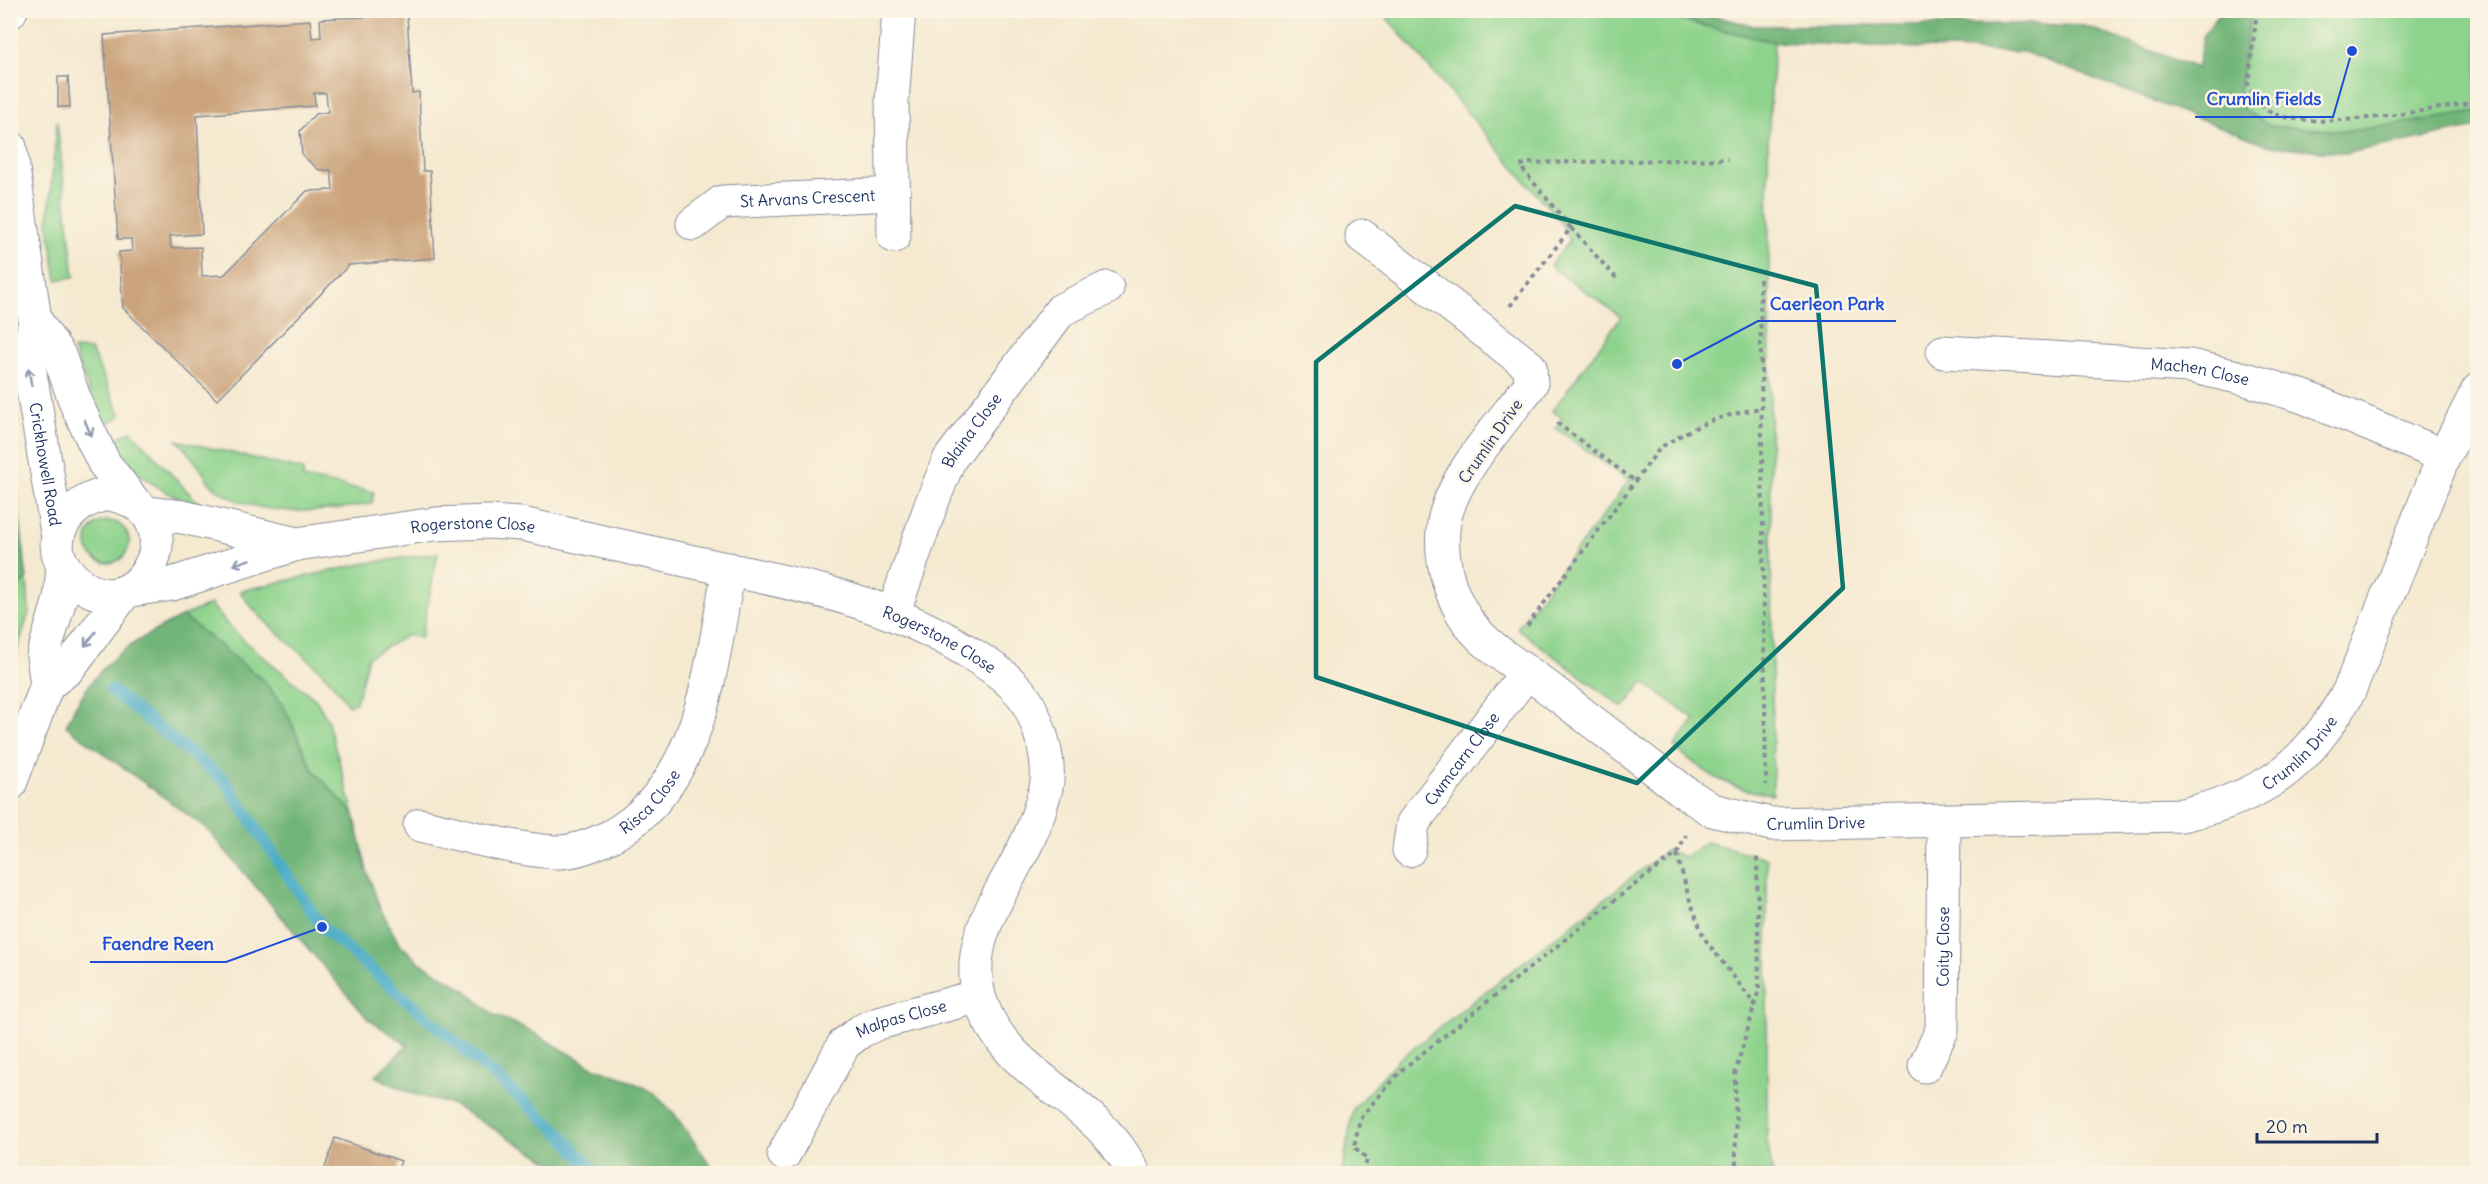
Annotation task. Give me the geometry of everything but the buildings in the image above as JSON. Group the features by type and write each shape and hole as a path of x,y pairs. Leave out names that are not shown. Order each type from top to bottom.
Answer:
{"street":[{"name":"St Arvans Crescent","path":"894,236 892,101 899,10"},
{"name":"Crickhowell Road","path":"10,147 35,320 28,361 60,552 60,599 43,656 47,685 10,784"},
{"name":"St Arvans Crescent","path":"693,224 722,202 893,194"},
{"name":"Crumlin Drive","path":"1362,236 1530,366 1531,384 1466,472 1454,493 1444,522 1443,555 1449,585 1463,616 1483,638 1712,810 1771,824 2182,815 2247,797 2307,753 2331,722 2349,691 2444,456 2478,390"},
{"name":"Blaina Close","path":"893,614 931,505 950,460 1060,310 1107,288"},
{"name":"Crickhowell Road","path":"35,320 59,355 78,406 104,463 140,507"},
{"name":"Machen Close","path":"1943,352 2190,366 2247,379 2304,397 2444,456"},
{"path":"47,685 68,669 128,591 148,572 155,558 157,543 153,527 140,507 109,494 81,502 69,513 60,552 81,586 109,593 128,591"},
{"name":"Rogerstone Close","path":"140,507 297,544"},
{"name":"Rogerstone Close","path":"128,591 172,584 297,544 435,524 489,522 522,524 824,590 893,614 944,638 994,668 1020,691 1037,722 1046,752 1047,784 1037,819 980,936 975,962 979,996 989,1022 1004,1045 1027,1067 1091,1116 1113,1140 1134,1173"},
{"name":"Risca Close","path":"420,825 556,852 594,845 623,829 652,804 675,772 693,733 704,697 729,569"},
{"name":"Cwmcarn Close","path":"1409,850 1413,823 1527,672"},
{"name":"Coity Close","path":"1925,1066 1942,1030 1944,822"},
{"name":"Malpas Close","path":"784,1154 844,1044 861,1031 878,1023 979,996"}],"path":[{"path":"2257,10 2248,85 2264,108 2296,120 2341,121 2478,102"},
{"path":"1618,280 1520,166 1526,163 1728,159"},
{"path":"1488,335 1571,228"},
{"path":"1760,279 1766,792"},
{"path":"1524,630 1660,448 1686,431 1718,417 1761,408"},
{"path":"1557,423 1635,481"},
{"path":"1364,1173 1367,1158 1354,1147 1360,1118 1404,1068 1677,854 1689,898 1704,938 1756,1007"},
{"path":"1736,1173 1736,1074 1756,1007 1759,989 1757,855"}],"highlighted area":[{"path":"1515,206 1816,286 1843,588 1637,783 1316,677 1316,362"}],"green space":[{"path":"1399,10 1641,11 1774,42 1768,144 1773,794 1744,789 1719,780 1674,747 1695,719 1643,682 1623,708 1517,628 1629,481 1556,428 1562,418 1552,411 1621,317 1550,266 1570,240 1561,223 1387,18"},
{"path":"1641,11 1693,11 1754,26 2035,24 2085,26 2197,68 2204,34 2219,15 2219,11 2251,11 2239,91 2244,110 2271,126 2350,131 2477,112 2477,127 2347,153 2271,146 2024,52 1774,42"},
{"path":"2233,11 2477,11 2477,127 2347,153 2271,146 2214,123"},
{"path":"57,121 74,277 57,280 48,224"},
{"path":"73,349 91,350 121,416 102,426"},
{"path":"131,431 203,508 162,490 130,464 111,441"},
{"path":"177,440 303,470 303,478 374,492 372,503 311,511 288,511 246,504 227,496 211,484"},
{"path":"11,445 27,579 10,592"},
{"path":"108,521 116,522 123,527 128,534 128,550 123,557 116,562 108,563 100,562 93,557 88,550 87,542 88,534 93,527 100,522"},
{"path":"438,553 421,638 408,635 368,657 356,703 348,705 324,674 265,621 240,591 362,564"},
{"path":"27,579 29,612 11,670 10,592"},
{"path":"211,604 226,623 250,646 316,700 327,719 354,814 313,770 285,709 265,682 183,616"},
{"path":"183,616 265,682 285,709 313,770 354,814 367,871 380,908 398,942 419,962 462,987 494,1015 527,1029 593,1067 627,1079 652,1092 673,1112 716,1173 569,1173 453,1105 410,1093 375,1076 408,1045 368,1019 206,828 66,726 88,686 100,671 128,647"},
{"path":"1706,842 1767,858 1767,1141 1773,1173 1342,1173 1353,1109 1398,1060 1667,850 1685,857"}],"waterway":[{"path":"111,690 224,780 322,927 556,1129 596,1174"}],"place":[{"name":"Crumlin Fields","path":"2352,51"},
{"name":"Caerleon Park","path":"1677,364"},
{"name":"Faendre Reen","path":"322,927"}]}
